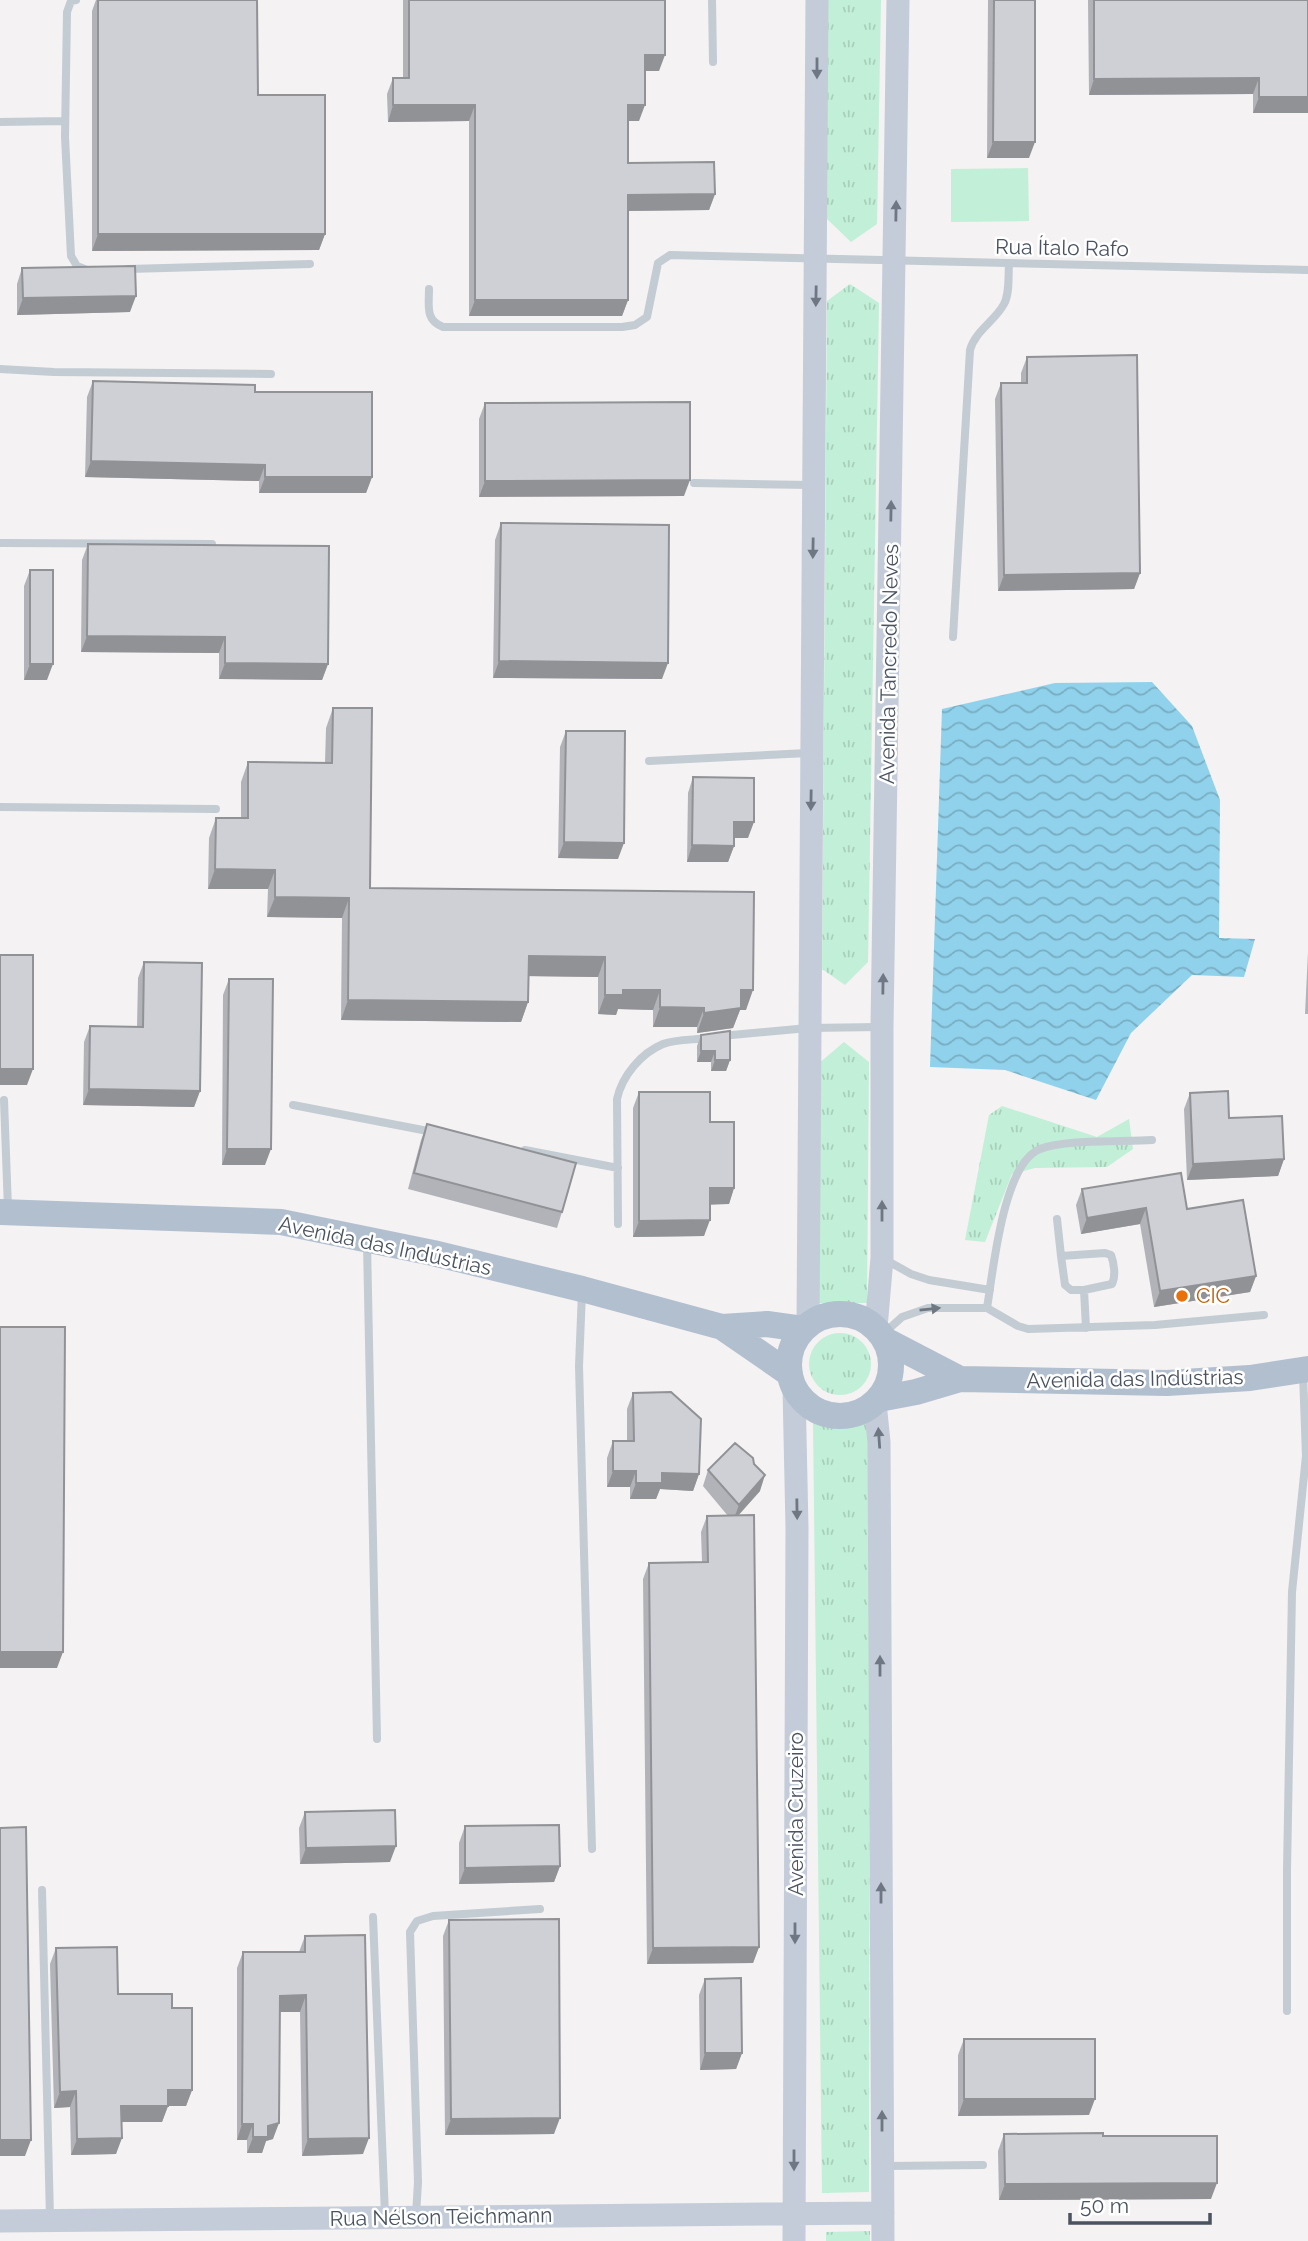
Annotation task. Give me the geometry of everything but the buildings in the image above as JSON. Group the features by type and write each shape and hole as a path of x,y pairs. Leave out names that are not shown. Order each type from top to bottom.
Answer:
{"main road":[{"path":"792,1381 789,1361 793,1347 805,1327 817,0"},
{"name":"Avenida Tancredo Neves","path":"881,1334 898,0"},
{"name":"Avenida das Indústrias","path":"4,1212 281,1223 433,1253 722,1327"},
{"path":"722,1327 767,1324 805,1327 835,1315 850,1315 864,1320 881,1334 960,1379"},
{"path":"722,1327 792,1381 804,1401 817,1411 833,1416 866,1410 888,1386 890,1354 881,1334"},
{"name":"Avenida das Indústrias","path":"960,1379 1167,1383 1250,1378 1306,1369"},
{"path":"877,1401 960,1379"},
{"name":"Avenida Cruzeiro","path":"792,1381 797,1528 794,2241"},
{"path":"877,1401 883,2241"},
{"name":"Rua Nélson Teichmann","path":"0,2221 883,2213"}],"lane":[{"path":"76,0 71,1 67,12 65,121 71,256 78,267 88,271 102,270"},
{"path":"712,0 713,62"},
{"path":"0,122 65,121"},
{"name":"Rua Ítalo Rafo","path":"429,289 429,317 433,323 443,327 622,327 635,325 647,317 658,263 670,255 1308,270"},
{"path":"116,270 310,264"},
{"path":"953,637 970,350 974,339 1006,300 1009,264"},
{"path":"0,369 271,374"},
{"path":"694,483 814,485"},
{"path":"0,543 212,544"},
{"path":"649,761 811,753"},
{"path":"0,807 216,809"},
{"path":"618,1224 617,1099 620,1088 638,1062 651,1052 664,1044 731,1035 808,1028 883,1027"},
{"path":"4,1100 4,1212"},
{"path":"293,1105 442,1134"},
{"path":"987,1308 999,1229 1017,1174 1025,1160 1037,1150 1055,1145 1152,1140"},
{"path":"509,1147 618,1168"},
{"path":"1057,1219 1061,1256 1065,1285 1071,1290 1084,1290 1112,1284 1114,1279 1111,1255 1105,1253 1061,1256"},
{"path":"367,1240 377,1739"},
{"path":"883,1258 911,1274 929,1280 990,1290"},
{"path":"582,1289 579,1366 592,1849"},
{"path":"1084,1290 1086,1328"},
{"path":"881,1334 902,1317 928,1308 987,1308 1028,1329 1156,1325 1264,1315"},
{"path":"1287,2011 1292,1605 1306,1456 1306,1369"},
{"path":"42,1889 50,2221"},
{"path":"416,2217 418,2182 410,1932 418,1920 433,1916 540,1909"},
{"path":"373,1917 385,2218"},
{"path":"883,2166 983,2165"}],"green space":[{"path":"827,0 881,0 877,224 851,242 827,219"},
{"path":"1028,168 1029,221 951,222 951,169"},
{"path":"850,284 879,303 868,962 845,985 822,969 827,301"},
{"path":"844,1042 869,1062 867,1303 816,1303 818,1064"},
{"path":"1002,1106 1097,1137 1129,1119 1133,1149 1107,1167 1035,1168 1012,1174 985,1242 965,1240 989,1115"},
{"path":"834,1333 846,1333 862,1342 869,1352 869,1376 862,1386 846,1395 834,1395 823,1390 814,1381 809,1370 809,1358 814,1347 823,1338"},
{"path":"813,1423 870,1424 869,2192 822,2193"},
{"path":"870,2231 870,2241 826,2241 826,2232"}],"water":[{"path":"1152,682 1192,726 1220,800 1219,938 1255,939 1244,977 1192,975 1131,1033 1096,1100 1005,1070 930,1067 942,709 1055,683"}],"place":[{"name":"CIC","path":"1182,1296"}]}
